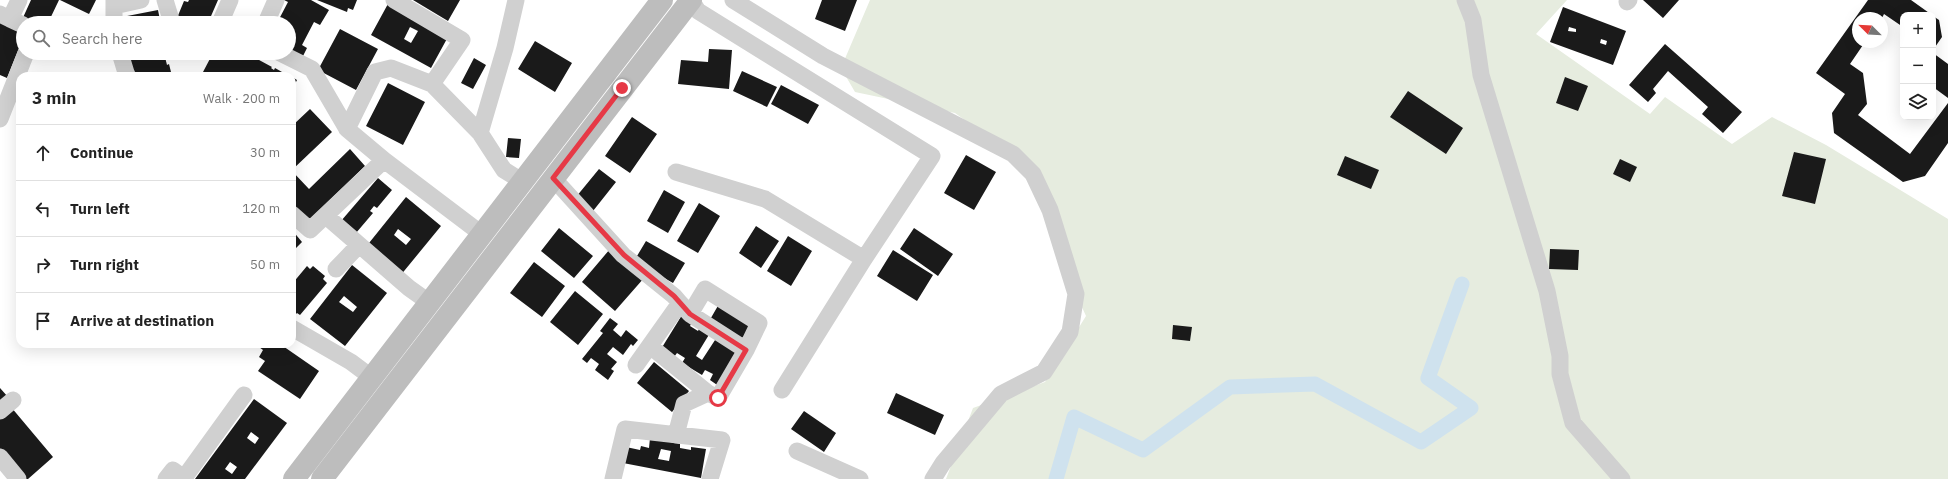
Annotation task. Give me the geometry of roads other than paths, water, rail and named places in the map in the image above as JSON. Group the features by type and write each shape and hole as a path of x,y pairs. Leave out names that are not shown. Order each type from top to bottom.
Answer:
{"main road":[{"path":"294,479 371,377 483,235 662,0"},
{"path":"322,479 691,0"}],"street":[{"path":"11,19 19,0"},
{"path":"114,16 114,3 141,0"},
{"path":"165,0 170,16"},
{"path":"223,16 230,0"},
{"path":"269,16 276,0"},
{"path":"394,0 462,40 432,84"},
{"path":"480,133 505,48 516,0"},
{"path":"691,0 698,11 932,156 864,259 782,390"},
{"path":"733,0 823,56 1013,154 1033,174 1050,210 1076,294 1070,332 1044,372 1001,394 943,463 933,479"},
{"path":"1465,0 1473,20 1481,75 1547,291 1560,356 1560,374 1573,423 1622,479"},
{"path":"0,119 7,83 22,60"},
{"path":"122,60 126,72"},
{"path":"294,60 312,69 347,129 384,160 483,235"},
{"path":"347,129 375,72 391,68 432,84 480,133 504,170 523,182"},
{"path":"296,218 310,230 384,160"},
{"path":"676,172 765,199 864,259"},
{"path":"553,178 624,255 674,296 685,309 746,350"},
{"path":"326,216 409,288 430,303"},
{"path":"336,269 359,245"},
{"path":"636,365 650,346 705,289 759,323 746,350 718,398 708,393 650,346"},
{"path":"296,330 351,362 371,377"},
{"path":"676,434 684,404 708,393"},
{"path":"166,479 173,470 184,478 244,395"},
{"path":"0,411 13,400"},
{"path":"613,479 625,429 722,440 710,479"},
{"path":"797,451 860,479"},
{"path":"0,457 17,479"},
{"path":"0,473 17,479"}],"waterway":[{"path":"1056,479 1074,417 1143,450 1230,387 1315,384 1421,442 1471,408 1428,378 1462,284"}]}
